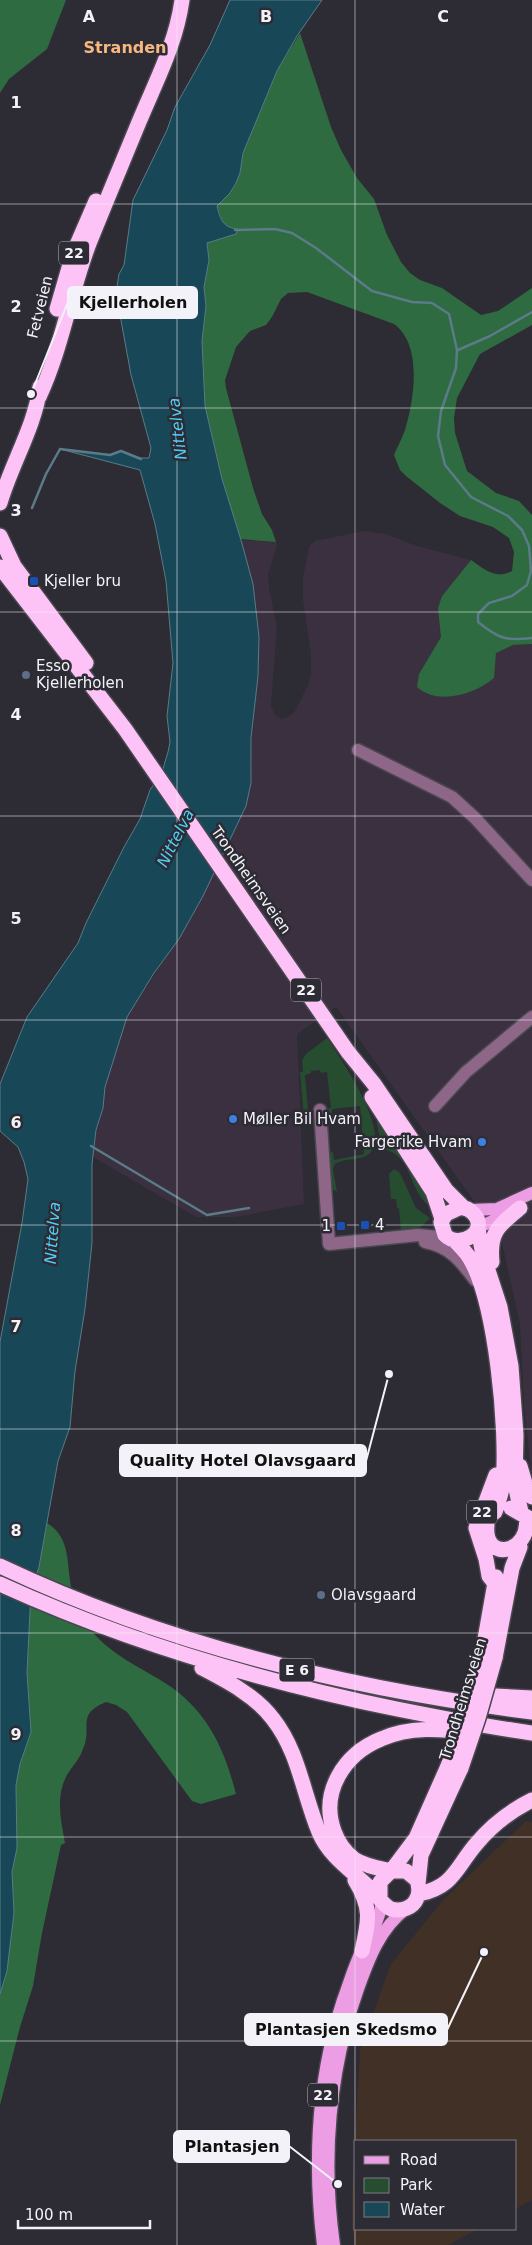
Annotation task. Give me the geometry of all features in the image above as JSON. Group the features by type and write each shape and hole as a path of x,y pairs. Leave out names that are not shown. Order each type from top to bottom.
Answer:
{"highway":[{"name":"Fetveien","path":"0,503 16,455 32,421 39,397 59,300 73,254 91,211 140,121 172,46 182,0"},
{"name":"Fetveien","path":"0,476 16,455"},
{"name":"Trondheimsveien","path":"0,536 14,566 89,668 106,693 125,729"},
{"name":"Trondheimsveien","path":"0,567 125,729 348,1052 374,1084 446,1190 466,1209"},
{"name":"Trondheimsveien","path":"348,1052 383,1117 432,1192 441,1220"},
{"name":"22","path":"488,1289 492,1238 498,1227 526,1206"},
{"path":"441,1220 449,1211 466,1209"},
{"name":"22","path":"441,1220 442,1229 469,1257 488,1289 503,1323 510,1366 516,1450 515,1484 529,1531 525,1545 506,1550 492,1544 486,1527 489,1519 495,1512 503,1486 504,1436 488,1289 478,1220 466,1209"},
{"path":"451,1239 468,1238 478,1228"},
{"name":"22","path":"496,1585 489,1576 486,1559 476,1528 494,1480 497,1452 504,1436"},
{"path":"516,1450 525,1483 532,1497"},
{"name":"22","path":"495,1512 510,1508 526,1516"},
{"name":"Trondheimsveien","path":"489,1657 496,1585 496,1563 492,1544"},
{"name":"Trondheimsveien","path":"418,1889 421,1855 455,1767 466,1714 489,1657 512,1568 525,1545"},
{"name":"E 6","path":"0,1566 91,1604 179,1636 238,1654 382,1688 532,1712"},
{"name":"E 6","path":"0,1584 84,1620 158,1647 294,1687 525,1732"},
{"path":"158,1647 221,1678 255,1700 273,1718 295,1760 323,1840 333,1854 381,1900 393,1909 407,1908"},
{"path":"382,1688 532,1698"},
{"path":"525,1732 432,1729 405,1731 372,1743 347,1762 336,1780 330,1801 330,1812 335,1832 342,1846 354,1859 369,1866 406,1871 414,1876 418,1889 434,1891 448,1882 475,1845 495,1824 510,1812 532,1800"},
{"name":"Trondheimsveien","path":"391,1870 416,1838 455,1767"},
{"path":"350,1870 363,1894 369,1913 362,1951"},
{"name":"22","path":"381,1900 380,1882 391,1870"},
{"name":"22","path":"407,1908 414,1903 418,1889"}],"main road":[{"path":"466,1209 497,1209 532,1193"},
{"path":"478,1228 526,1206"},
{"name":"22","path":"324,2245 318,2177 323,2089 338,2019 362,1951 375,1928 381,1900"},
{"name":"22","path":"334,2245 329,2180 329,2137 333,2099 343,2041 353,2003 370,1956 394,1918 407,1908"}],"street":[{"path":"358,750 452,797 475,818 532,880"},
{"path":"435,1106 466,1072 532,1017"},
{"path":"324,1117 328,1149 329,1244 412,1236 451,1239"},
{"path":"412,1236 441,1220"},
{"path":"412,1236 449,1250 488,1289"}],"shaded area":[{"path":"364,531 386,534 417,546 471,560 442,596 441,637 419,674 495,660 496,653 513,645 532,644 532,1480 524,1406 520,1324 501,1239 336,1007 297,1034 304,1204 236,1217 196,1217 93,1157 93,1146 103,1108 105,1087 127,1017 192,917 246,806 252,770 251,738 258,676 259,637 253,584 241,540 276,542 277,546 268,575 277,627 271,706 275,715 282,719 295,711 309,683 311,674 311,654 303,600 303,578 309,546 315,541"},
{"path":"526,1821 532,1822 532,2200 517,2208 517,2140 355,2140 360,2050 391,1964 444,1899"},
{"path":"354,2156 354,2230 476,2230 448,2245 355,2245 352,2227"}],"green space":[{"path":"0,0 66,0 47,49 9,79 0,93"},
{"path":"300,33 331,127 341,150 357,178 374,199 387,235 401,262 410,273 420,280 442,288 481,315 498,311 532,288 532,325 480,354 457,398 454,418 455,433 467,471 496,493 519,501 532,515 532,644 513,645 496,653 494,678 477,689 456,696 435,696 417,687 419,674 441,637 438,608 442,596 471,560 490,572 501,574 512,571 514,552 509,538 493,527 460,516 440,503 400,470 394,455 404,433 408,418 414,374 413,359 409,345 403,333 394,324 307,292 288,293 281,299 266,325 250,331 236,347 225,380 253,488 262,514 272,530 276,542 240,539 222,479 205,406 202,341 206,306 204,287 209,260 207,242 229,229 222,222 217,206 230,193 236,183 240,173 243,153 277,71"},
{"path":"327,1038 352,1077 369,1111 374,1127 375,1141 368,1155 335,1164 333,1169 337,1192 332,1189 329,1153 333,1152 334,1160 364,1154 360,1106 332,1109 332,1115 324,1112 324,1109 331,1108 327,1072 321,1073 320,1070 311,1071 311,1073 305,1075 308,1111 315,1111 316,1126 311,1122 310,1116 304,1117 300,1072 303,1072 302,1060 306,1054"},
{"path":"374,1109 426,1190 431,1207 423,1200 400,1158 382,1149"},
{"path":"394,1169 400,1173 416,1208 430,1218 421,1227 401,1231 399,1208 397,1208 396,1199 391,1199 389,1174"},
{"path":"47,1523 61,1536 67,1553 73,1596 79,1611 90,1629 104,1644 173,1689 199,1713 218,1742 236,1794 201,1804 192,1801 127,1712 116,1705 106,1702 91,1712 88,1717 86,1741 83,1749 63,1783 60,1809 65,1843 61,1845 33,1986 20,2027 0,2105 0,1994 7,1971 14,1913 12,1872 17,1848 16,1785 20,1764 31,1732 27,1673 31,1591 39,1567"}],"water":[{"name":"Nittelva","path":"230,0 322,0 297,36 277,71 243,153 240,173 236,183 230,193 217,206 223,222 229,227 238,229 236,234 207,243 209,260 204,287 206,306 202,341 205,406 222,479 253,584 259,637 258,676 251,738 251,783 246,806 203,896 179,939 154,973 127,1017 105,1087 103,1108 96,1130 92,1164 92,1243 85,1309 75,1371 70,1427 58,1461 39,1567 31,1591 27,1673 31,1732 20,1764 16,1785 17,1848 12,1872 14,1913 7,1971 0,1994 0,1342 22,1223 28,1179 18,1147 0,1131 0,1084 27,1017 78,943 124,847 140,819 150,790 162,772 170,742 167,716 173,663 166,581 155,524 140,470 60,449 110,455 121,451 138,458 149,458 151,448 131,375 116,293 119,274 124,265 133,200 167,130 175,107 210,45"}],"waterway":[{"path":"235,230 275,229 292,233 316,248 372,291 412,302 432,303 449,314 457,350 456,368 441,411 438,436 445,465 471,497 508,516 522,530 529,546 531,571 527,585 512,596 489,603 478,614 478,622 497,635 509,639 532,638"},
{"path":"458,350 490,336 532,312"},
{"path":"32,508 46,474 60,449 110,455 121,451 141,459"},
{"path":"91,1146 207,1215 249,1208"}],"place":[{"name":"Kjellerholen","path":"31,394"},
{"name":"Kjeller bru","path":"34,581"},
{"name":"Esso Kjellerholen","path":"26,675"},
{"name":"Møller Bil Hvam","path":"233,1119"},
{"name":"Fargerike Hvam","path":"482,1142"},
{"name":"4","path":"365,1225"},
{"name":"1","path":"341,1226"},
{"name":"Quality Hotel Olavsgaard","path":"389,1374"},
{"name":"Olavsgaard","path":"321,1595"},
{"name":"Plantasjen Skedsmo","path":"484,1952"},
{"name":"Plantasjen","path":"338,2184"}],"district":[{"name":"Stranden","path":"125,47"}]}
